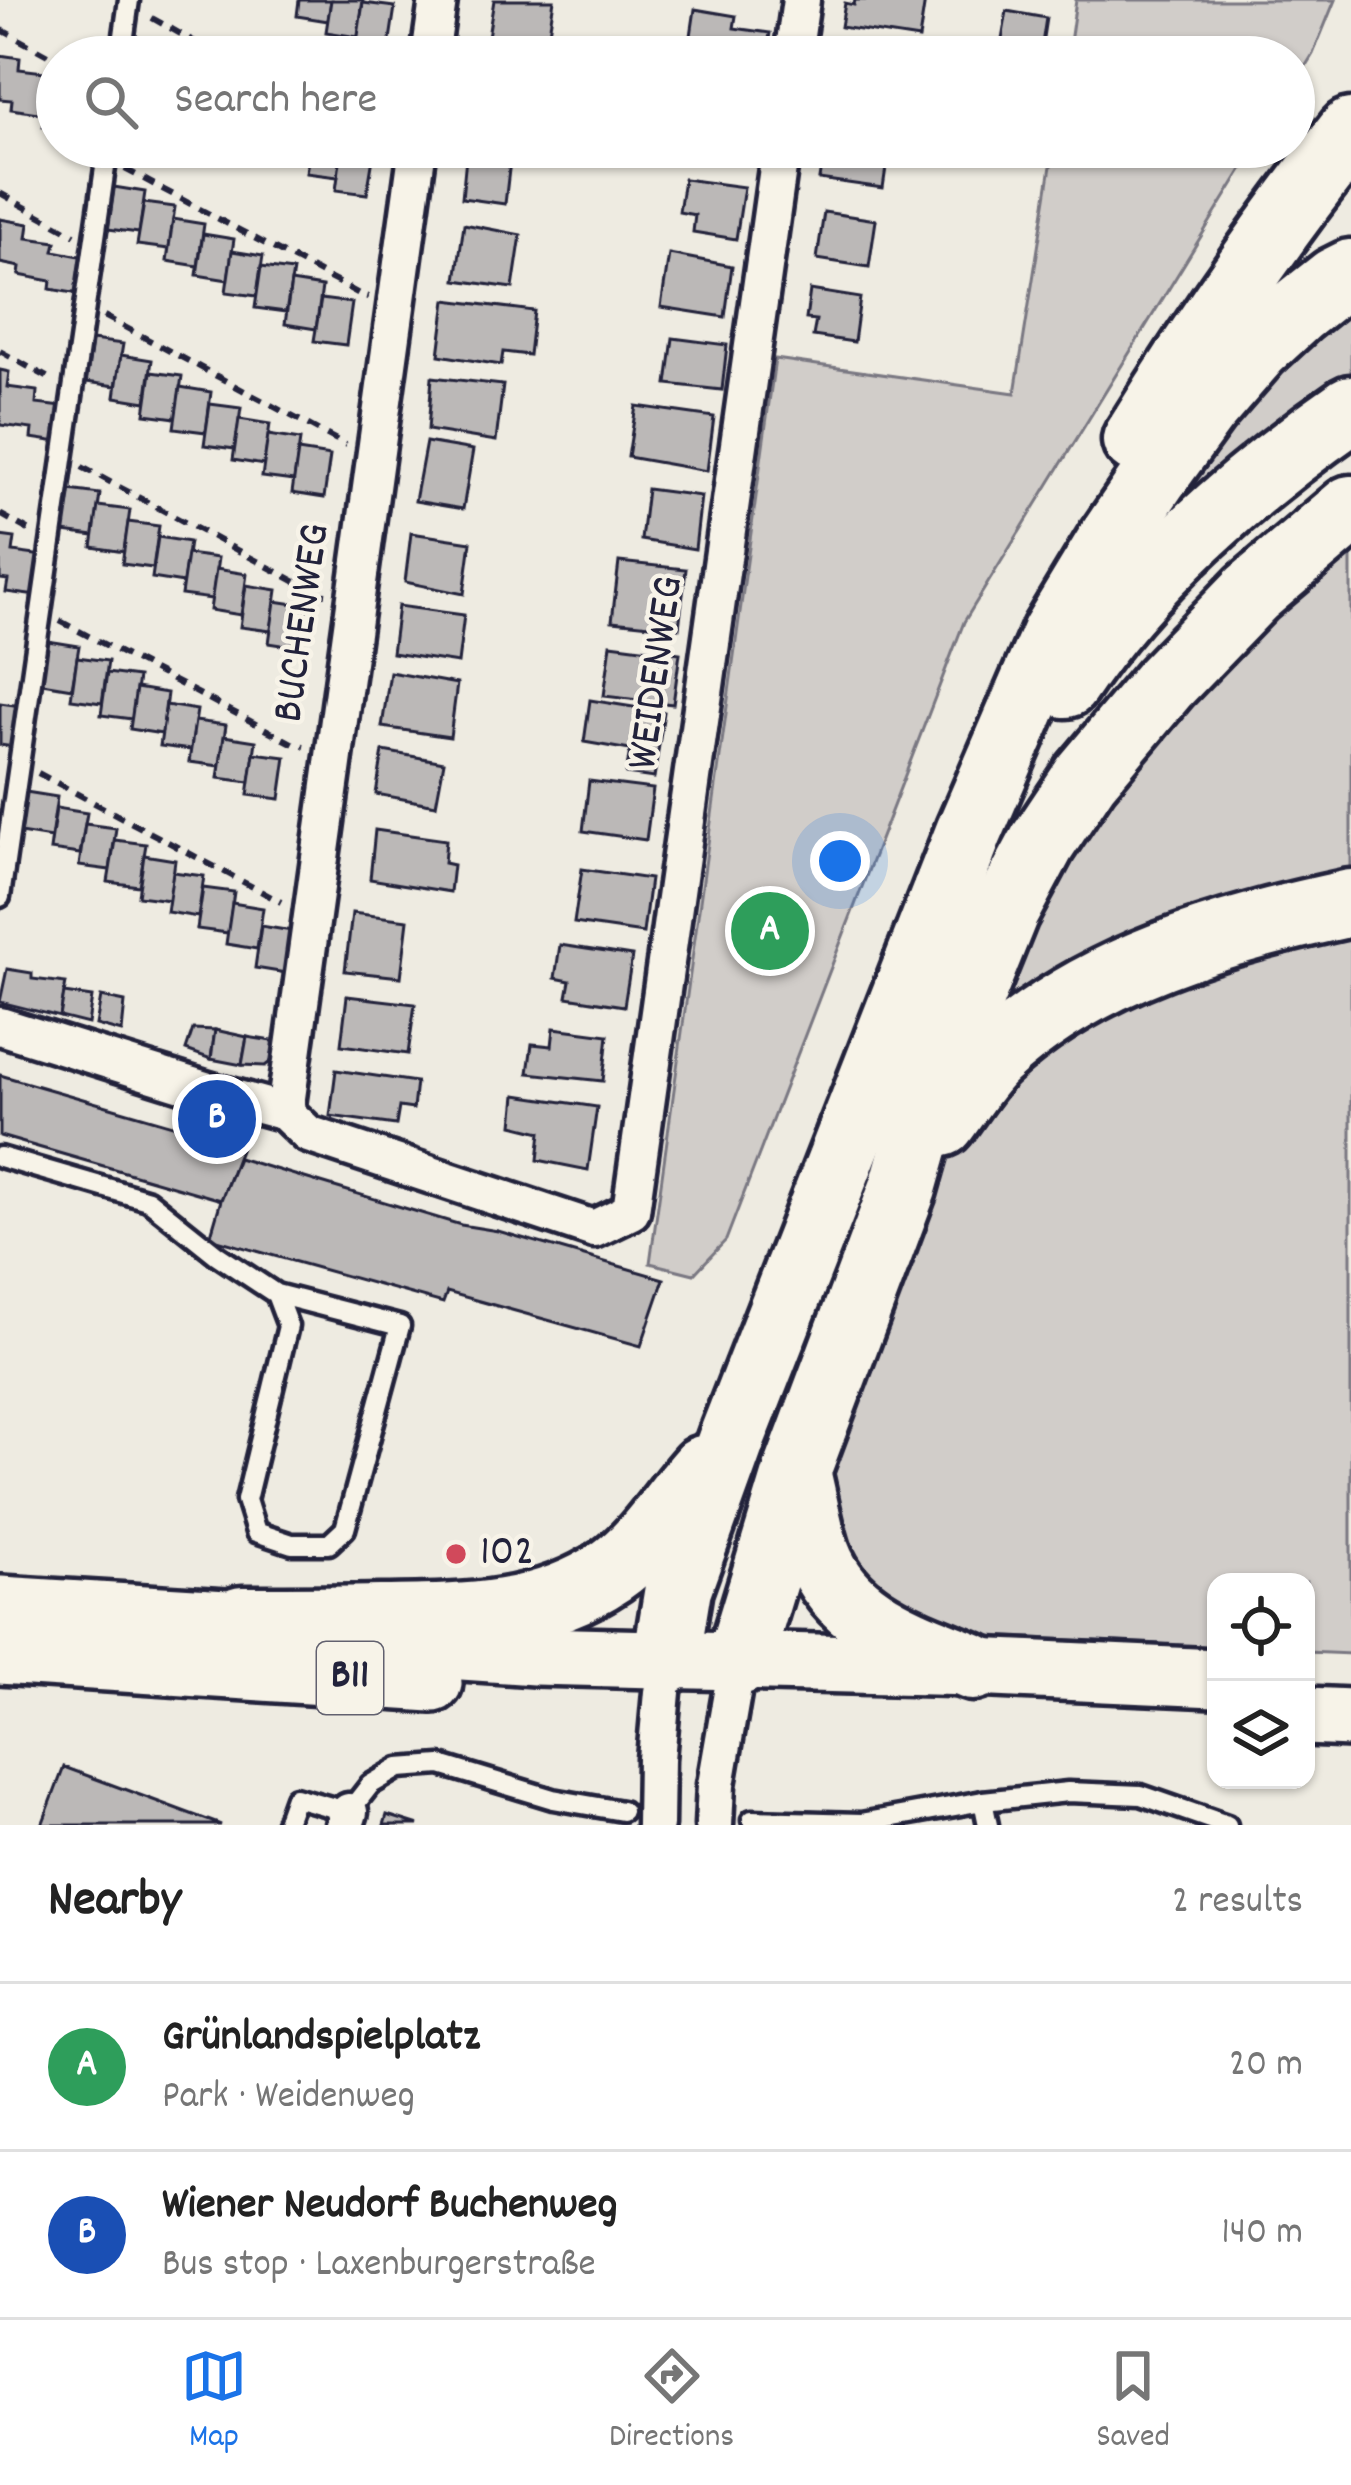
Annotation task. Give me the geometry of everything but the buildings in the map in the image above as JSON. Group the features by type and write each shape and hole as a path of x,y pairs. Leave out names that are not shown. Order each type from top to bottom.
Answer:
{"highway":[{"path":"969,832 996,719 1035,617 1194,346 1282,219 1351,131"},
{"path":"664,1676 678,1588 734,1435 969,832 1055,633 1154,476 1204,410 1296,312 1351,273"},
{"path":"969,832 1084,657 1144,586 1231,503 1351,409"},
{"path":"969,832 1179,612 1248,546 1351,463"},
{"path":"735,1678 797,1472 903,1188 925,1110 1005,912 1042,843 1086,777 1165,683 1252,592 1351,509"},
{"path":"903,1188 940,1125 988,1061 1088,987 1174,950 1264,922 1351,903"},
{"path":"242,1620 457,1619 544,1604 613,1570 642,1544 734,1435"},
{"path":"797,1472 818,1556 841,1594 883,1630 973,1666"}],"main road":[{"name":"B11","path":"0,1605 242,1620 404,1647 664,1676 1207,1710"},
{"name":"B11","path":"0,1655 542,1690 664,1676"},
{"name":"B11","path":"735,1678 973,1666 1207,1678"},
{"path":"1315,1682 1351,1684"},
{"path":"1315,1716 1351,1718"}],"street":[{"path":"433,36 438,0"},
{"path":"796,36 801,0"},
{"name":"BUCHENWEG","path":"285,1112 415,168"},
{"name":"WEIDENWEG","path":"285,1112 308,1134 595,1229 631,1211 778,168"},
{"path":"0,1026 285,1112"},
{"path":"639,1818 656,1759 664,1676"},
{"path":"714,1825 716,1785 735,1678"}],"lane":[{"path":"124,36 128,3"},
{"path":"0,897 105,168"},
{"path":"0,1156 148,1200 276,1294 400,1327 345,1528 329,1544 292,1544 256,1532 246,1500 288,1327 276,1294"},
{"path":"285,1825 296,1797 347,1818 370,1785 398,1768 441,1765 553,1799 639,1818"},
{"path":"752,1820 861,1822 1068,1792 1141,1795 1227,1825"},
{"path":"983,1801 988,1825"}],"path":[{"path":"128,3 186,36"},
{"path":"0,29 36,49"},
{"path":"134,168 361,296 397,302"},
{"path":"0,194 94,246"},
{"path":"85,306 341,444 376,452"},
{"path":"0,352 73,391"},
{"path":"63,457 317,592 355,600"},
{"path":"41,610 294,744 334,754"},
{"path":"19,763 312,918"}],"shaded area":[{"path":"1076,0 1335,0 1315,49 1315,36 1071,36"},
{"path":"1051,168 1243,168 964,622 726,1240 694,1274 650,1263 775,359 1015,393"},
{"path":"1351,289 1351,382 1124,575 1141,524"},
{"path":"1351,537 1351,886 985,1032 1017,939 1098,796"},
{"path":"1351,925 1351,1654 1315,1652 1315,1573 1207,1573 1207,1647 970,1635 882,1609 826,1505 832,1467 955,1129 1099,1008"}],"place":[{"name":"Grünlandspielplatz","path":"770,931"},
{"name":"Wiener Neudorf Buchenweg","path":"217,1119"},
{"name":"102","path":"456,1554"}]}
